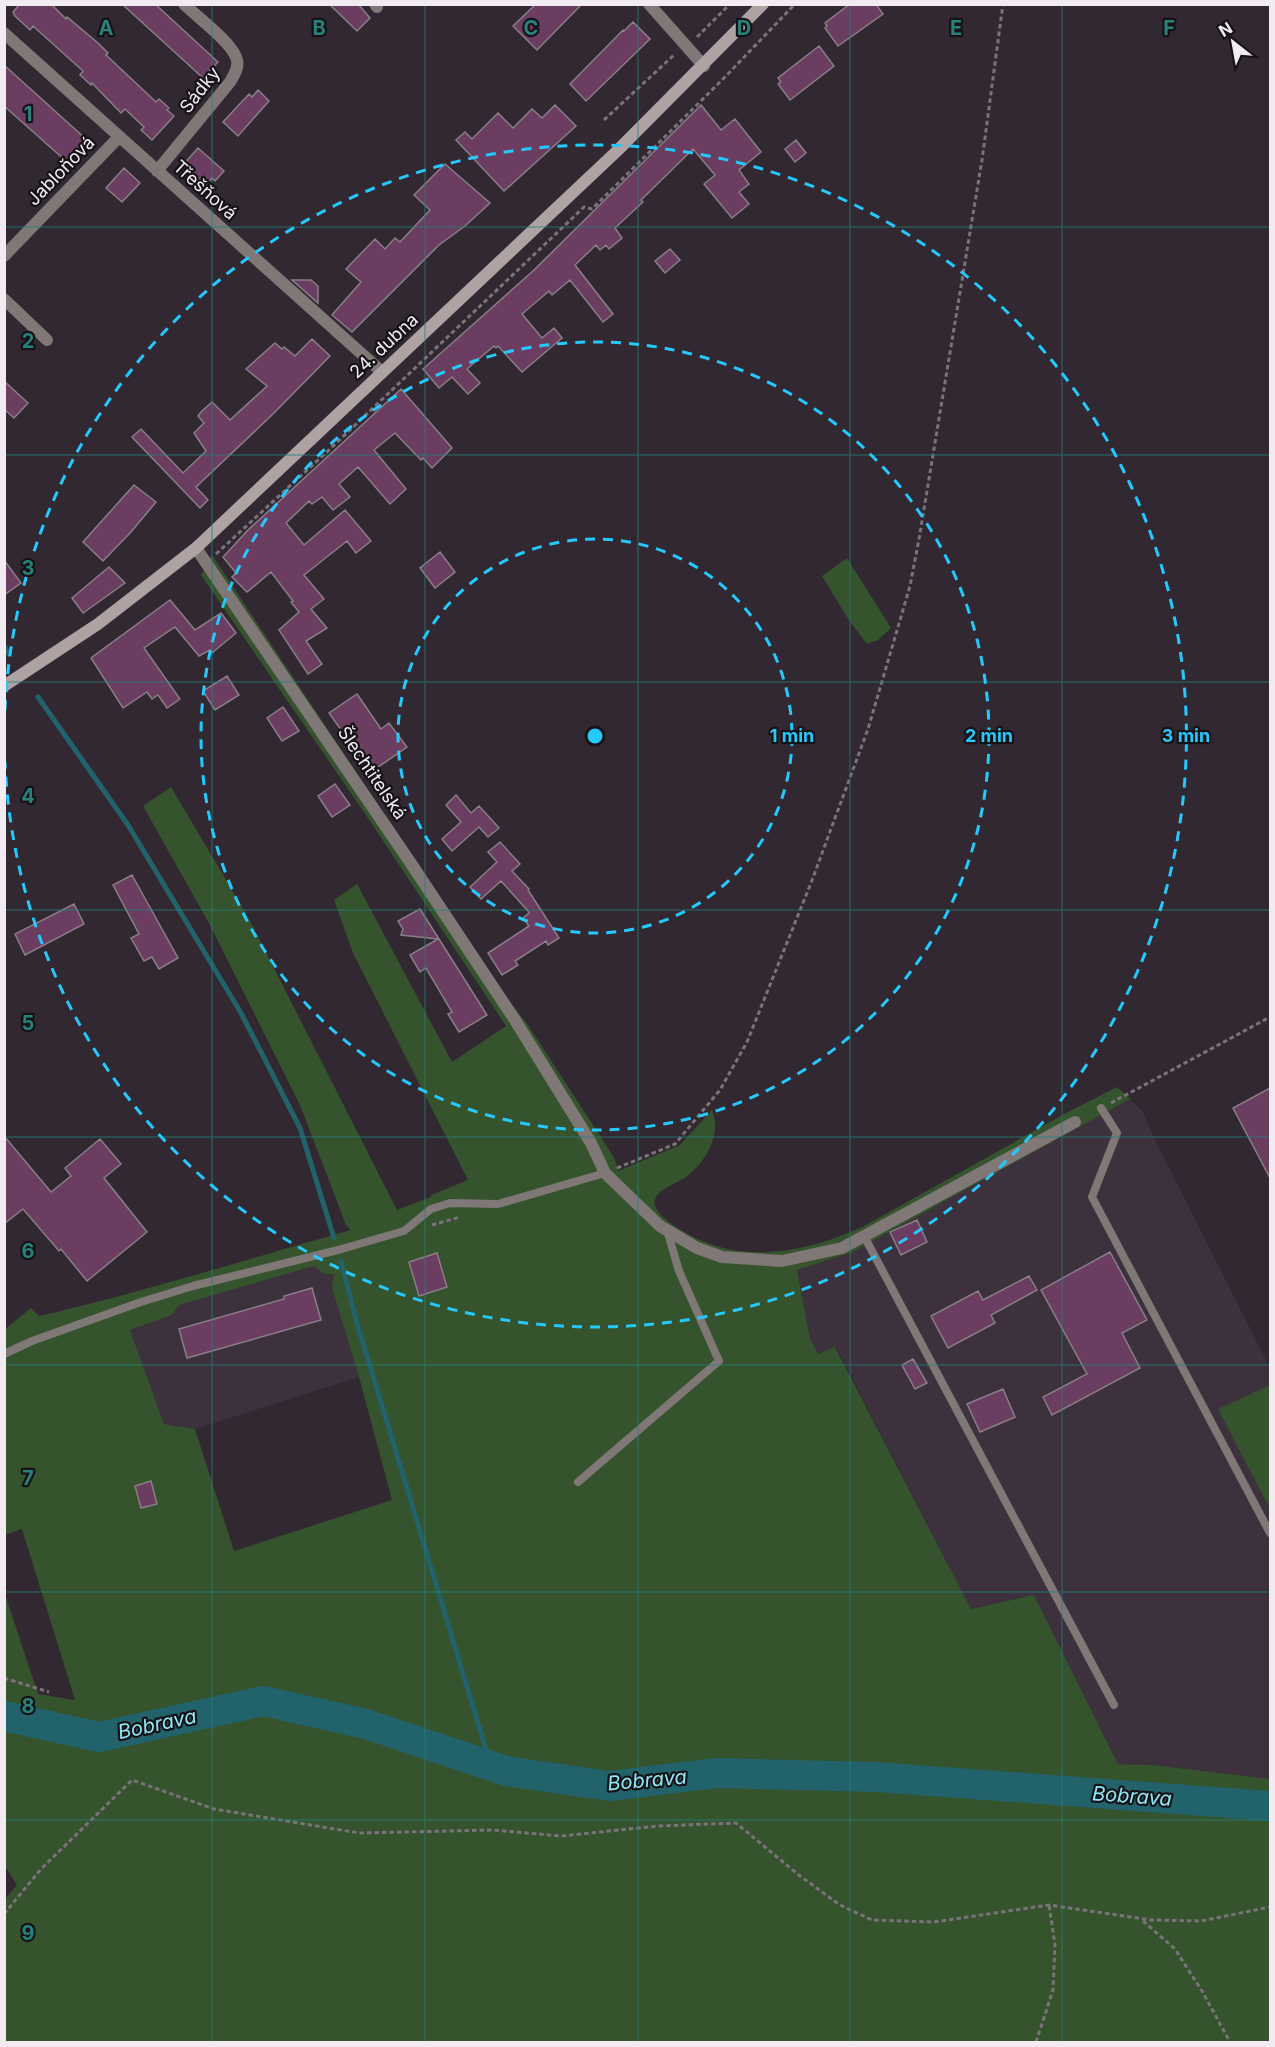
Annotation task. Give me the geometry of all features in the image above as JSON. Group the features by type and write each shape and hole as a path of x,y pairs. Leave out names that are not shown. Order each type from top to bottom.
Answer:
{"main road":[{"name":"24. dubna","path":"4,686 98,624 196,548 617,151 704,66 763,4"}],"street":[{"name":"Sádky","path":"157,171 231,82 237,69 237,59 230,47 184,4"},
{"path":"649,4 704,66"},
{"name":"Třešňová","path":"4,33 382,372"},
{"name":"Jabloňová","path":"4,256 119,137"},
{"path":"4,300 47,340"},
{"name":"Šlechtitelská","path":"196,548 515,1020 591,1143 604,1173"},
{"path":"604,1173 660,1226 697,1248 722,1257 782,1261 842,1248 1075,1122"}],"lane":[{"path":"1101,1108 1117,1133 1092,1197 1270,1533"},
{"path":"4,1354 32,1341 193,1286 404,1231 431,1209 450,1203 498,1203 604,1173"},
{"path":"578,1482 718,1361 679,1271 667,1230"},
{"path":"864,1236 1114,1705"}],"path":[{"path":"604,120 675,54 687,47 730,4"},
{"path":"207,563 584,207 592,209 795,4"},
{"path":"604,1173 675,1144 720,1090 747,1042 811,883 868,729 910,586 919,539 982,160 1003,4"},
{"path":"1101,1108 1270,1017"},
{"path":"404,1231 466,1215"},
{"path":"4,1678 49,1692"},
{"path":"4,1914 41,1869 132,1780 214,1809 358,1833 493,1830 561,1836 658,1826 736,1823 840,1905 872,1920 934,1922 1049,1905 1141,1919 1201,1921 1270,1907"},
{"path":"1036,2043 1053,1990 1055,1945 1049,1905"},
{"path":"1141,1919 1175,1949 1230,2043"}],"shaded area":[{"path":"1130,1099 1143,1112 1270,1368 1270,1385 1219,1409 1270,1509 1270,1779 1153,1765 1118,1764 1034,1595 971,1609 836,1347 818,1354 810,1338 797,1270 853,1252"},
{"path":"314,1266 324,1274 335,1274 332,1288 359,1377 195,1429 164,1424 130,1330 172,1315 179,1305"}],"green space":[{"path":"212,555 500,989 528,1025 615,1159 618,1171 680,1145 712,1110 715,1128 706,1156 683,1179 662,1191 655,1201 660,1214 686,1233 708,1243 753,1252 776,1252 822,1242 866,1225 1117,1087 1130,1099 853,1252 797,1270 810,1338 818,1354 835,1347 971,1609 1034,1595 1118,1764 1153,1765 1270,1779 1270,2042 5,2042 5,1899 17,1885 4,1865 4,1591 38,1694 75,1700 22,1529 5,1535 5,1329 31,1308 39,1316 78,1307 351,1230 346,1225 300,1105 210,925 143,806 171,787 248,917 397,1210 468,1180 353,953 334,900 357,884 452,1062 506,1026 370,821 201,575","holes":["314,1266 324,1274 334,1274 332,1288 392,1500 234,1551 195,1429 164,1424 130,1330 172,1315 179,1305"]},
{"path":"847,558 891,628 878,640 867,644 848,619 822,576"},
{"path":"1270,1385 1270,1509 1218,1409"}],"building":[{"path":"20,4 51,4 66,19 67,17 98,43 108,53 106,55 156,102 159,99 174,116 152,140 141,130 144,127 125,109 121,113 92,83 91,85 80,75 83,71 33,26 30,30 15,16 13,12"},
{"path":"122,4 155,4 218,62 203,78"},
{"path":"329,4 358,4 370,18 357,31"},
{"path":"536,4 582,4 537,50 513,26"},
{"path":"850,4 876,4 883,14 838,46 825,28 827,26 825,23"},
{"path":"633,22 650,39 586,101 570,84"},
{"path":"819,46 834,66 790,100 778,84 781,82 778,78"},
{"path":"4,65 87,140 67,162 4,106"},
{"path":"258,90 269,101 238,136 223,122 249,94 252,97"},
{"path":"555,105 576,126 504,191 456,140 465,132 472,139 498,113 513,128 532,109 542,118"},
{"path":"701,105 721,130 735,119 761,152 739,170 749,184 739,192 749,204 732,218 704,184 715,175 693,149 615,228 622,238 609,249 606,245 600,250 596,245 575,265 613,314 603,322 570,280 552,295 549,291 522,314 542,338 554,328 562,338 522,372 498,346 496,348 494,346 467,369 480,383 468,394 452,377 439,388 423,369 534,270"},
{"path":"796,140 806,153 795,162 785,149"},
{"path":"198,148 224,171 215,181 212,178 206,185 183,165"},
{"path":"445,164 490,203 465,226 439,245 352,332 332,315 361,282 346,269 375,239 385,249 395,238 400,242 430,210 414,195"},
{"path":"124,168 140,183 122,202 106,188"},
{"path":"670,249 680,260 665,273 655,261"},
{"path":"292,280 311,280 318,286 318,303"},
{"path":"312,339 330,356 196,487 208,500 200,508 132,437 141,429 183,473 206,451 194,433 204,423 198,416 201,412 212,402 230,420 267,386 246,369 275,343 295,356"},
{"path":"4,381 28,403 14,418 4,409"},
{"path":"401,389 452,448 432,468 395,433 374,450 406,489 390,504 358,467 339,484 350,497 333,510 322,497 312,504 309,501 286,523 304,545 345,510 371,541 356,553 347,541 304,575 324,599 311,609 327,628 306,641 322,664 308,674 279,630 299,612 291,602 293,601 271,572 247,592 232,577 236,573 223,557 248,530"},
{"path":"134,485 156,502 103,561 83,542"},
{"path":"440,552 455,572 435,588 420,568"},
{"path":"4,560 21,583 4,595"},
{"path":"109,567 125,583 83,613 72,598"},
{"path":"170,600 195,630 221,613 236,633 212,653 210,650 199,656 175,627 144,648 180,699 167,708 158,695 152,699 147,692 123,708 91,658"},
{"path":"227,676 239,695 215,710 203,691"},
{"path":"357,694 381,729 389,723 407,747 371,772 329,713"},
{"path":"283,707 299,731 282,741 267,718"},
{"path":"335,784 350,805 332,817 318,796"},
{"path":"456,795 471,813 479,806 499,828 488,837 479,827 452,851 442,839 461,822 446,805"},
{"path":"500,842 520,864 512,871 529,889 559,938 548,945 546,941 515,961 518,965 502,975 488,953 529,926 523,918 529,913 501,881 481,899 470,887 497,862 488,852"},
{"path":"132,875 178,958 159,969 152,957 144,961 131,938 139,934 113,885"},
{"path":"74,904 84,924 25,955 15,934"},
{"path":"420,909 487,1015 459,1032 448,1014 452,1012 426,968 420,972 410,955 438,939 401,935 403,929 398,921"},
{"path":"1270,1088 1270,1178 1233,1108"},
{"path":"4,1136 51,1192 71,1176 65,1168 100,1139 121,1164 104,1178 147,1232 87,1281 61,1249 59,1251 23,1209 4,1224"},
{"path":"917,1220 927,1242 901,1255 890,1232"},
{"path":"1110,1252 1147,1320 1122,1333 1140,1368 1052,1415 1043,1397 1087,1374 1041,1290"},
{"path":"437,1253 447,1287 419,1296 409,1262"},
{"path":"1029,1276 1037,1290 991,1315 995,1323 948,1348 931,1316 978,1291 983,1300"},
{"path":"312,1288 321,1320 187,1358 179,1329 284,1299 284,1296"},
{"path":"913,1359 927,1383 915,1389 902,1365"},
{"path":"1003,1389 1015,1417 980,1432 967,1404"},
{"path":"151,1481 157,1504 141,1508 135,1486"}],"waterway":[{"path":"4,646 9,654"},
{"path":"38,697 128,825 241,1013 300,1128 334,1238"},
{"path":"341,1261 357,1323 491,1766"},
{"name":"Bobrava","path":"4,1716 99,1737 263,1701 366,1724 506,1771 609,1786 716,1773 876,1777 1270,1806"}]}
